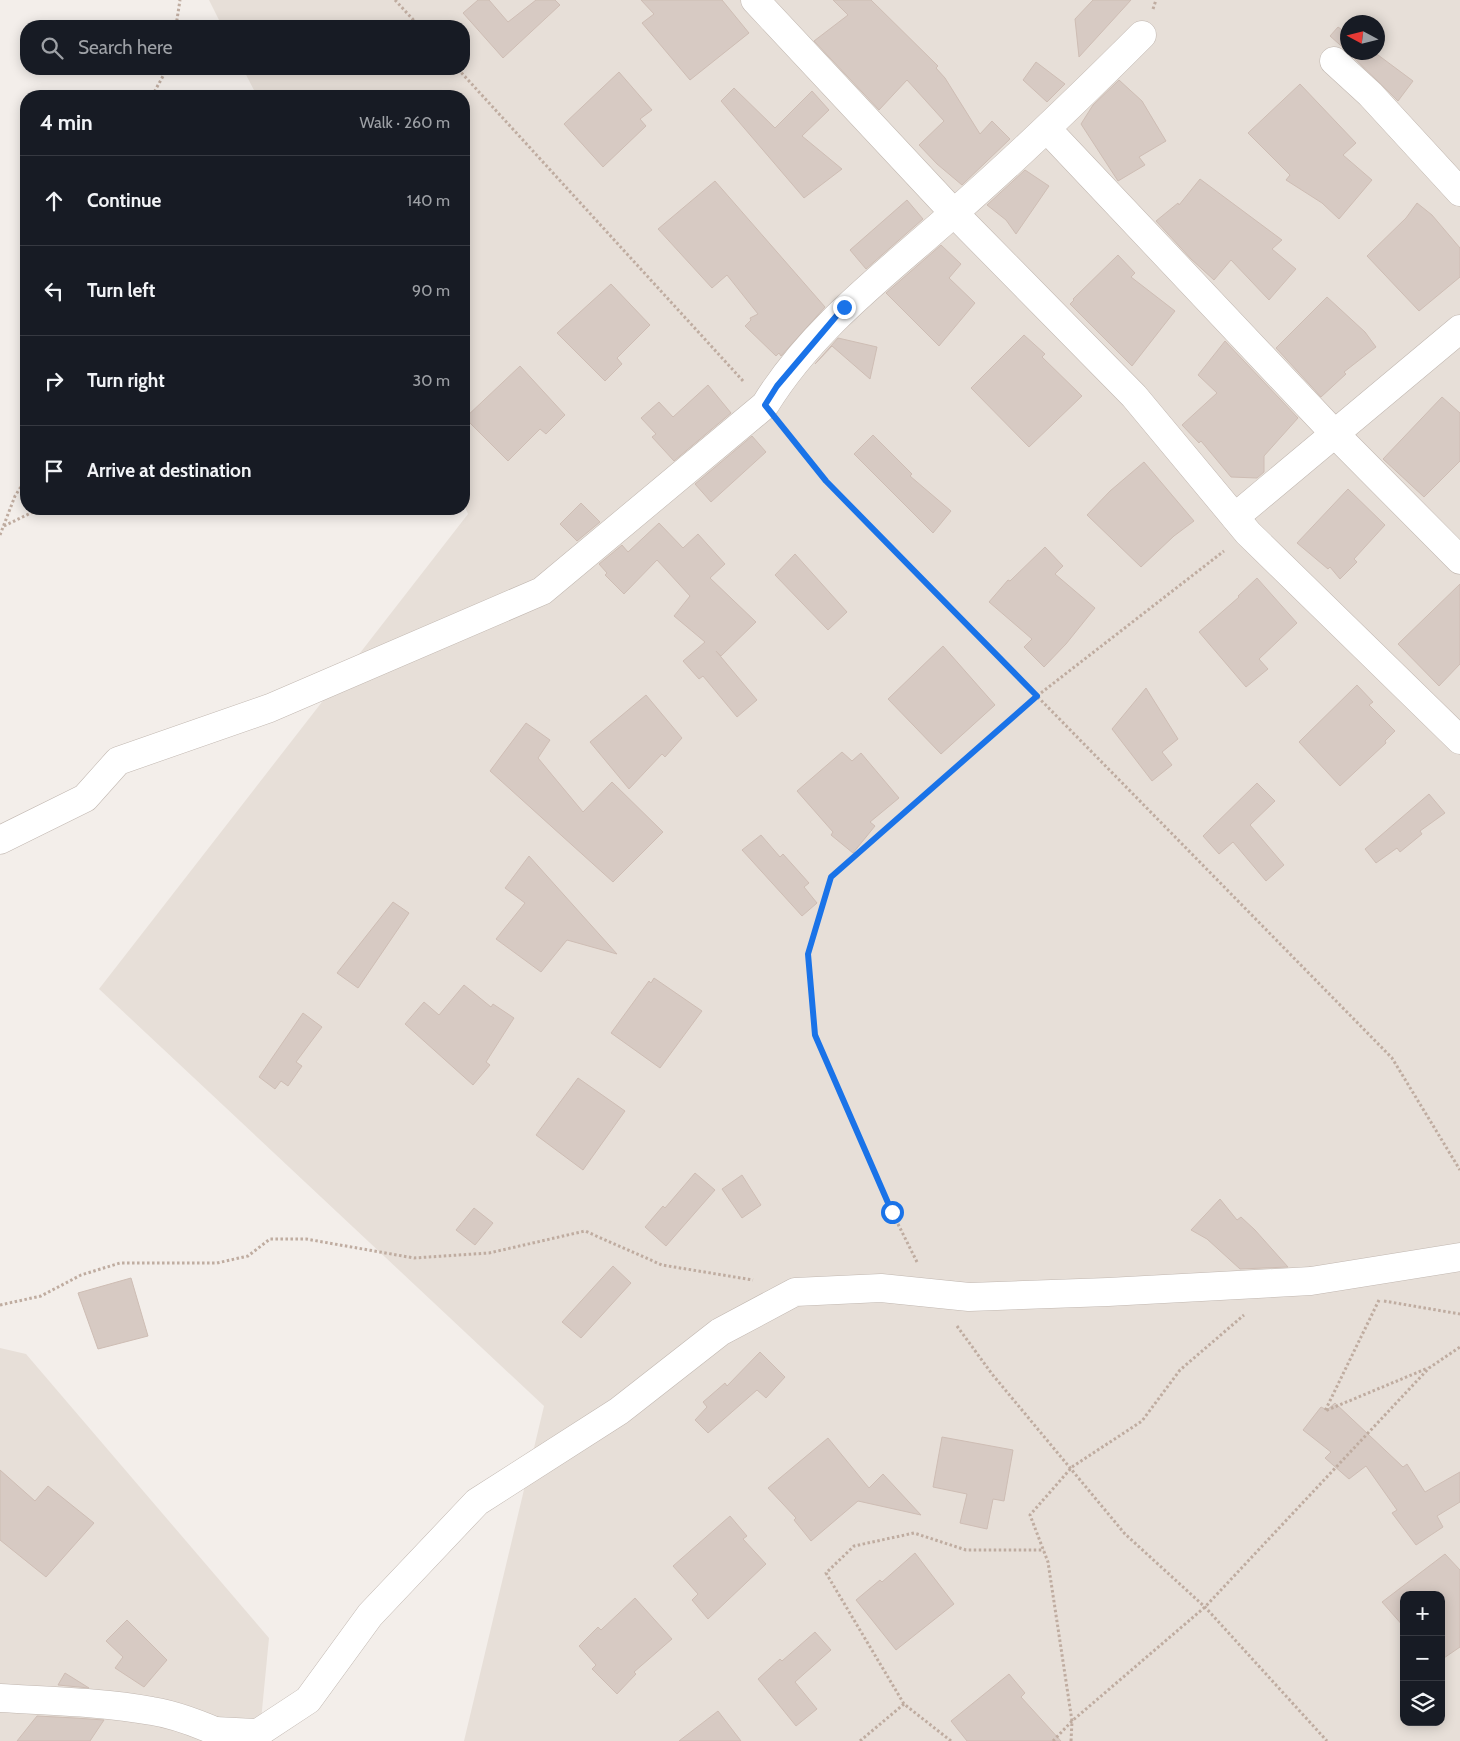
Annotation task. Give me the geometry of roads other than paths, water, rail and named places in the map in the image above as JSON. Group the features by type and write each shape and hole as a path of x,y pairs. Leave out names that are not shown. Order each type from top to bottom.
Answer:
{"street":[{"path":"755,0 954,213 1134,396 1242,525 1460,740"},
{"path":"0,840 85,798 118,761 270,708 542,591 765,405 777,386 844,307 954,213 1047,129 1142,35"},
{"path":"1334,61 1370,94 1460,192"},
{"path":"1047,129 1335,434 1460,560"},
{"path":"1242,525 1335,434 1460,329"},
{"path":"0,1698 153,1711 226,1736 258,1733 308,1700 370,1614 477,1502 619,1411 720,1332 795,1292 881,1288 979,1297 1311,1281 1460,1257"}]}
